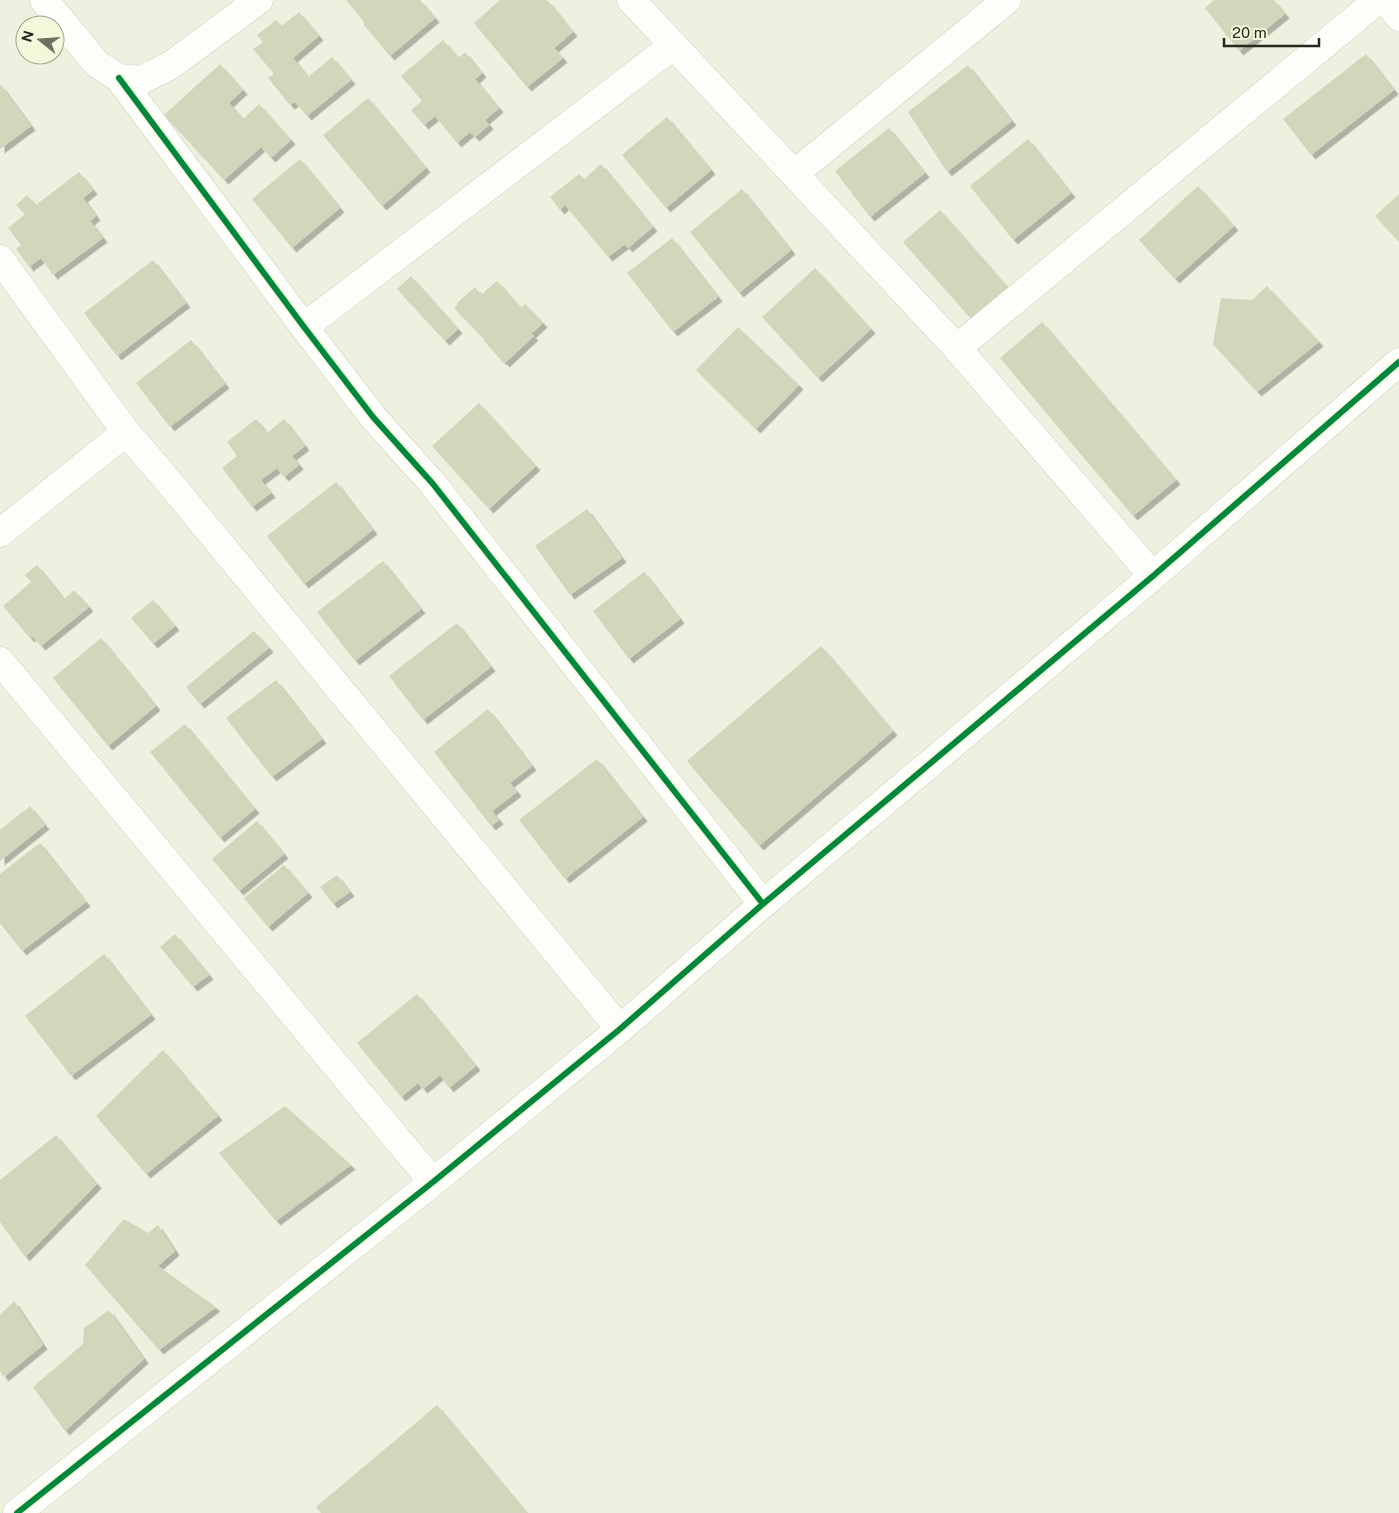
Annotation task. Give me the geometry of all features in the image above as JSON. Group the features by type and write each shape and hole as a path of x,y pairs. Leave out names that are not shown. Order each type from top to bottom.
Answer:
{"street":[{"path":"44,0 97,64 119,78 373,417 433,484 763,904"},
{"path":"119,78 141,80 171,65 259,0"},
{"path":"631,0 957,348 1153,576"},
{"path":"794,174 1007,0"},
{"path":"957,348 1378,0"},
{"path":"1386,0 1399,17"},
{"path":"304,327 674,46"},
{"path":"0,259 126,432 620,1029"},
{"path":"17,1513 433,1182 620,1029 763,904 1153,576 1399,362"},
{"path":"0,533 126,432"},
{"path":"0,662 433,1182"}],"building":[{"path":"346,0 420,0 435,18 390,56"},
{"path":"500,0 547,0 573,32 554,48 563,58 527,87 474,23"},
{"path":"1214,0 1274,0 1285,14 1239,51 1205,8"},
{"path":"299,12 319,36 293,58 308,77 332,57 351,80 307,116 295,102 290,105 268,78 274,74 253,49 263,42 257,35 276,20 282,26"},
{"path":"443,40 458,58 465,52 482,73 475,79 499,108 485,120 489,125 475,137 470,132 457,143 435,116 424,125 411,110 422,101 401,76"},
{"path":"1366,54 1394,90 1311,155 1283,119"},
{"path":"220,64 243,90 229,103 243,119 259,104 291,140 271,158 261,147 224,180 164,115"},
{"path":"968,65 1012,121 947,172 908,112"},
{"path":"0,84 31,126 0,149"},
{"path":"368,98 426,168 382,206 323,135"},
{"path":"667,117 711,170 666,208 622,155"},
{"path":"889,128 925,173 870,217 835,171"},
{"path":"1028,139 1071,193 1013,240 970,186"},
{"path":"300,159 340,208 292,248 252,199"},
{"path":"601,164 653,227 628,248 625,244 608,257 565,205 560,210 550,197 579,174 584,179"},
{"path":"79,172 93,190 83,198 96,216 90,221 103,238 53,275 41,258 29,267 16,249 21,245 8,228 25,214 16,205 27,195 36,205"},
{"path":"1198,186 1234,226 1175,279 1139,240"},
{"path":"742,189 791,250 739,293 690,232"},
{"path":"1399,194 1399,242 1375,216"},
{"path":"940,210 1010,290 974,322 903,242"},
{"path":"672,238 718,297 673,332 627,273"},
{"path":"153,260 186,303 117,356 84,313"},
{"path":"815,268 871,329 818,378 762,317"},
{"path":"411,276 458,329 445,341 397,289"},
{"path":"497,281 521,308 525,304 543,323 531,334 534,336 505,363 454,308 475,287 481,295"},
{"path":"1267,286 1319,342 1257,392 1213,344 1221,298 1252,300"},
{"path":"1042,322 1176,480 1133,516 1000,358"},
{"path":"738,327 799,385 756,429 696,370"},
{"path":"191,340 225,384 170,427 136,383"},
{"path":"479,403 536,466 489,509 432,446"},
{"path":"256,419 267,433 284,419 305,446 292,456 299,465 284,477 277,468 261,480 271,493 252,507 222,468 237,456 227,442"},
{"path":"336,482 373,530 304,584 267,536"},
{"path":"587,509 622,558 570,595 535,546"},
{"path":"383,561 421,609 355,661 317,612"},
{"path":"37,565 64,599 74,590 89,607 41,646 32,636 30,638 3,606 31,582 25,575"},
{"path":"644,572 680,619 629,659 593,611"},
{"path":"153,600 175,626 153,644 131,618"},
{"path":"457,623 491,667 423,720 389,676"},
{"path":"254,631 269,648 200,704 186,687"},
{"path":"101,638 156,706 108,746 53,678"},
{"path":"821,646 893,731 759,846 687,761"},
{"path":"276,680 322,739 272,777 226,718"},
{"path":"488,709 532,766 510,783 517,792 492,811 499,820 491,826 434,752"},
{"path":"185,724 255,809 220,838 150,752"},
{"path":"597,759 643,817 565,879 519,820"},
{"path":"30,806 45,825 0,861 0,830"},
{"path":"257,821 284,854 239,891 212,859"},
{"path":"40,843 86,902 22,951 0,923 0,874"},
{"path":"284,865 308,893 268,927 244,898"},
{"path":"337,875 350,892 333,904 320,887"},
{"path":"175,934 209,975 193,987 160,947"},
{"path":"104,954 151,1015 71,1076 25,1016"},
{"path":"417,994 476,1066 449,1088 440,1075 423,1089 418,1083 401,1097 357,1043"},
{"path":"163,1050 218,1116 146,1174 96,1116"},
{"path":"285,1106 351,1165 276,1221 219,1153"},
{"path":"56,1135 97,1184 25,1257 0,1222 0,1180"},
{"path":"124,1219 148,1233 158,1225 175,1251 158,1266 216,1307 159,1350 85,1265"},
{"path":"14,1301 43,1345 4,1377 0,1371 0,1315"},
{"path":"109,1310 144,1359 65,1431 33,1387 83,1344 84,1328"},
{"path":"437,1405 527,1513 321,1513 316,1507"}],"cycle path":[{"path":"119,78 373,417 433,484 763,904"},
{"path":"17,1513 433,1182 620,1029 763,904 1153,576 1399,362"}]}
